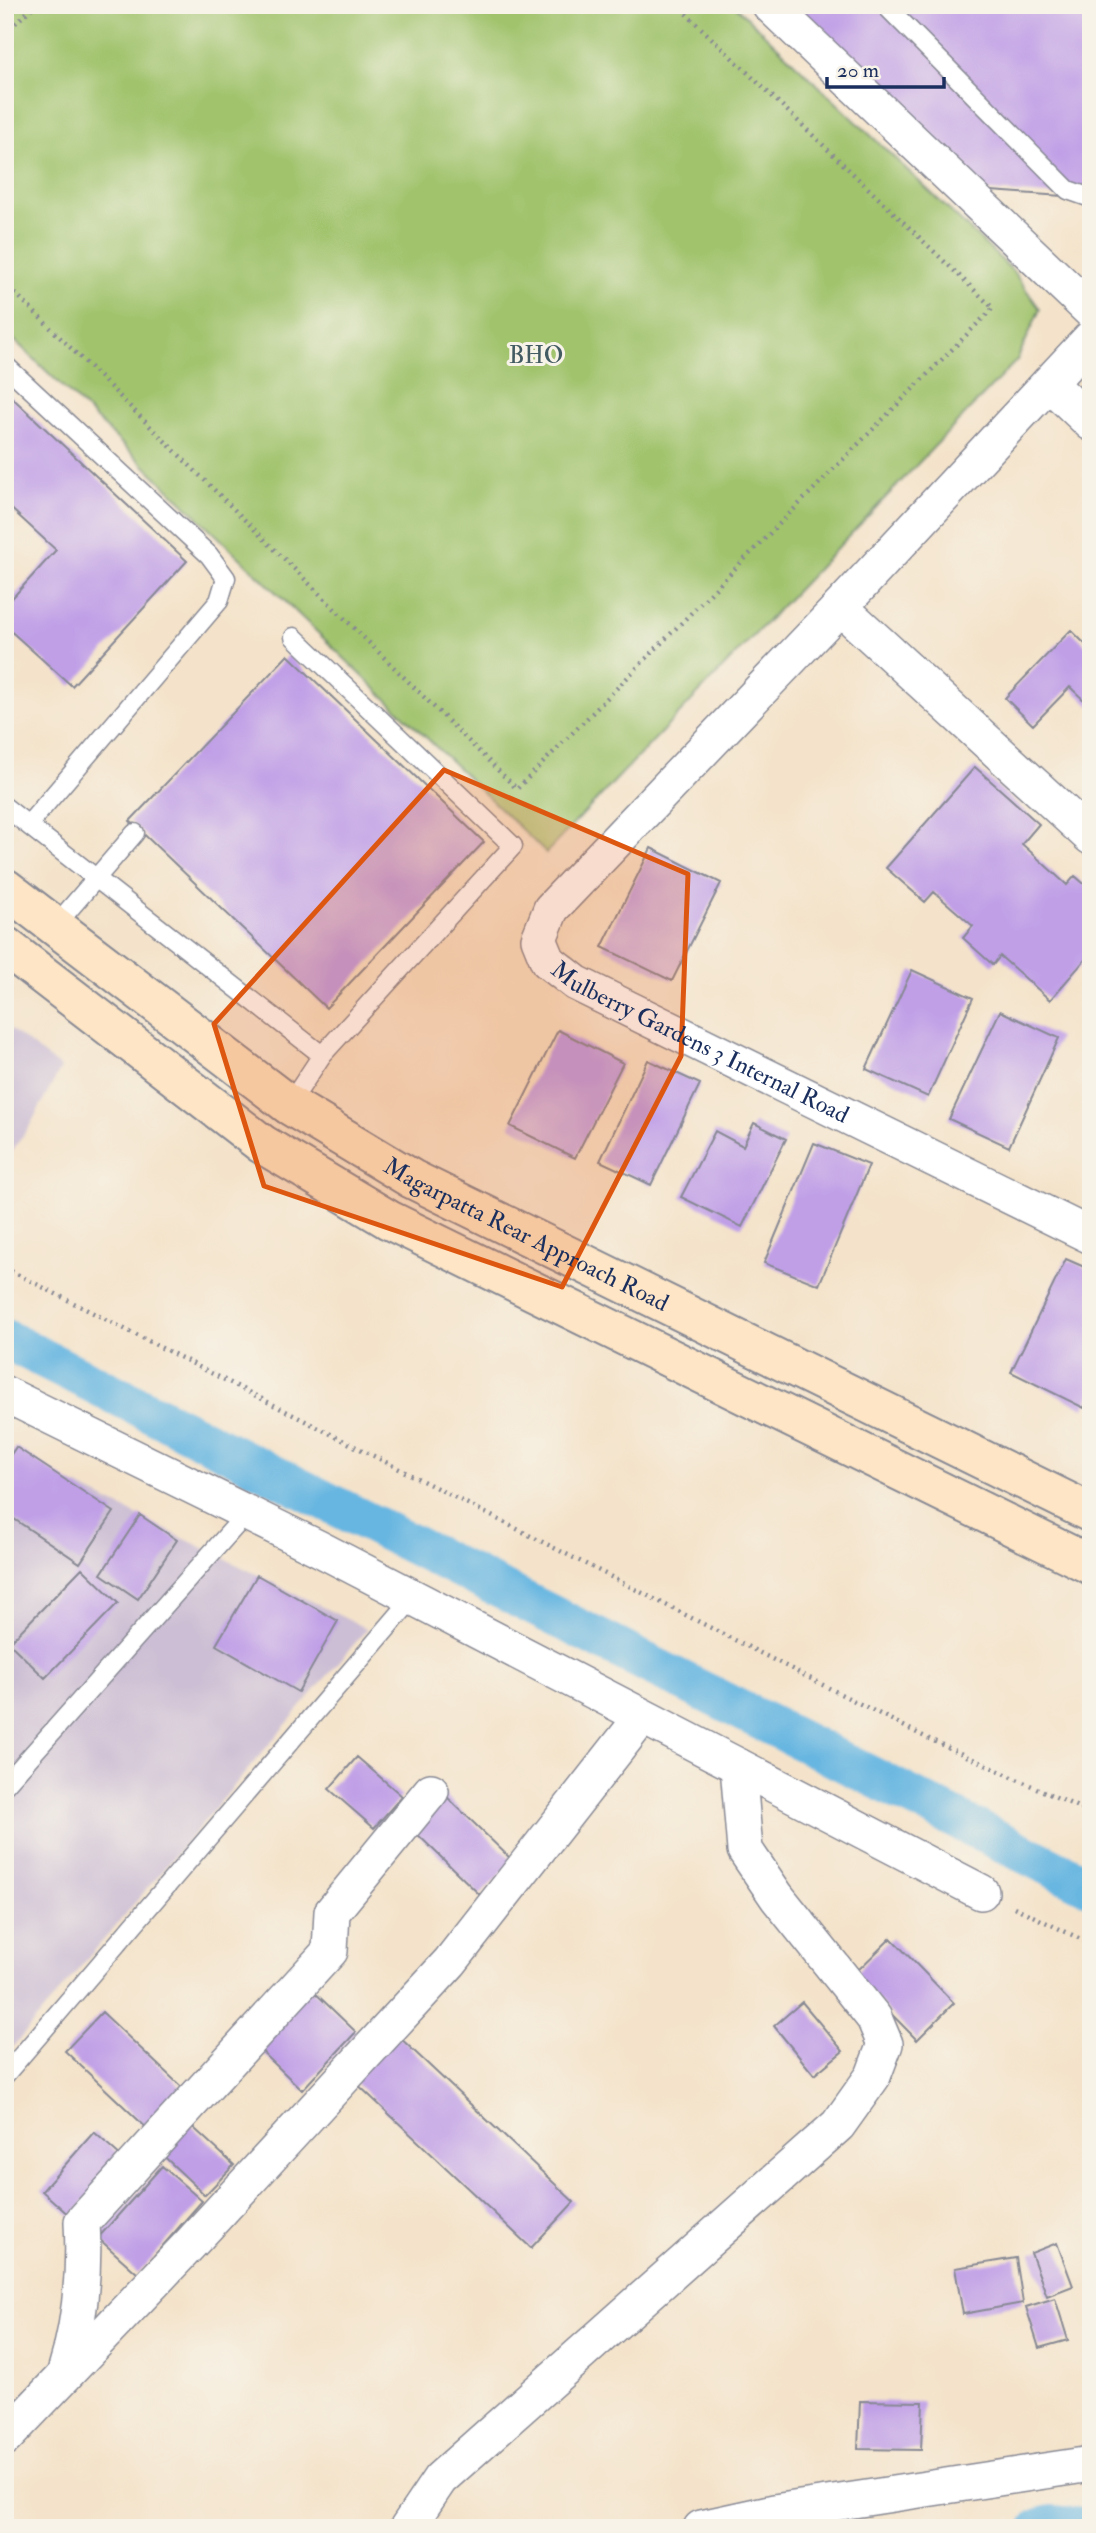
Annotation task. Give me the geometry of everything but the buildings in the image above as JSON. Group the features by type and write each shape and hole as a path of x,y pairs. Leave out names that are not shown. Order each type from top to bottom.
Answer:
{"street":[{"path":"770,5 1091,311"},
{"name":"Mulberry Gardens 3 Internal Road","path":"1091,338 840,607 551,909 540,939 548,961 576,983 1091,1236"},
{"path":"1049,383 1091,423"},
{"path":"840,607 1091,837"},
{"name":"Magarpatta Rear Approach Road","path":"5,888 289,1105 412,1179 1091,1513"},
{"name":"Magarpatta Rear Approach Road","path":"5,946 262,1144 389,1220 1091,1565"},
{"path":"5,1394 247,1513 981,1892"},
{"path":"5,2438 450,1962 642,1717"},
{"path":"407,2528 440,2479 838,2125 873,2076 885,2044 874,2018 777,1898 745,1850 738,1766"},
{"path":"63,2379 76,2337 85,2266 82,2222 330,1951 332,1912 431,1791"},
{"path":"701,2528 774,2512 1091,2463"}],"lane":[{"path":"885,5 1068,190 1091,198"},
{"path":"5,365 209,555 226,578 219,601 28,825"},
{"path":"289,1105 322,1055 513,846 294,637"},
{"path":"5,807 322,1055"},
{"path":"55,926 135,833"},
{"path":"5,1785 247,1513"},
{"path":"5,2075 413,1598"}],"path":[{"path":"5,33 36,5"},
{"path":"5,283 517,789 993,308 677,5"},
{"path":"5,1268 87,1307 927,1738 1091,1813"},
{"path":"981,1892 1091,1944"}],"highlighted area":[{"path":"444,770 688,874 681,1056 562,1287 264,1186 214,1024"}],"shaded area":[{"path":"5,1025 61,1068 29,1127 5,1161"},
{"path":"5,1450 367,1629 5,2056"}],"green space":[{"name":"BHO","path":"5,5 734,5 1012,270 1040,309 1017,360 546,853 5,331"}],"waterway":[{"path":"5,1339 1091,1887"},
{"path":"1040,2528 1053,2525 1081,2528"}]}
